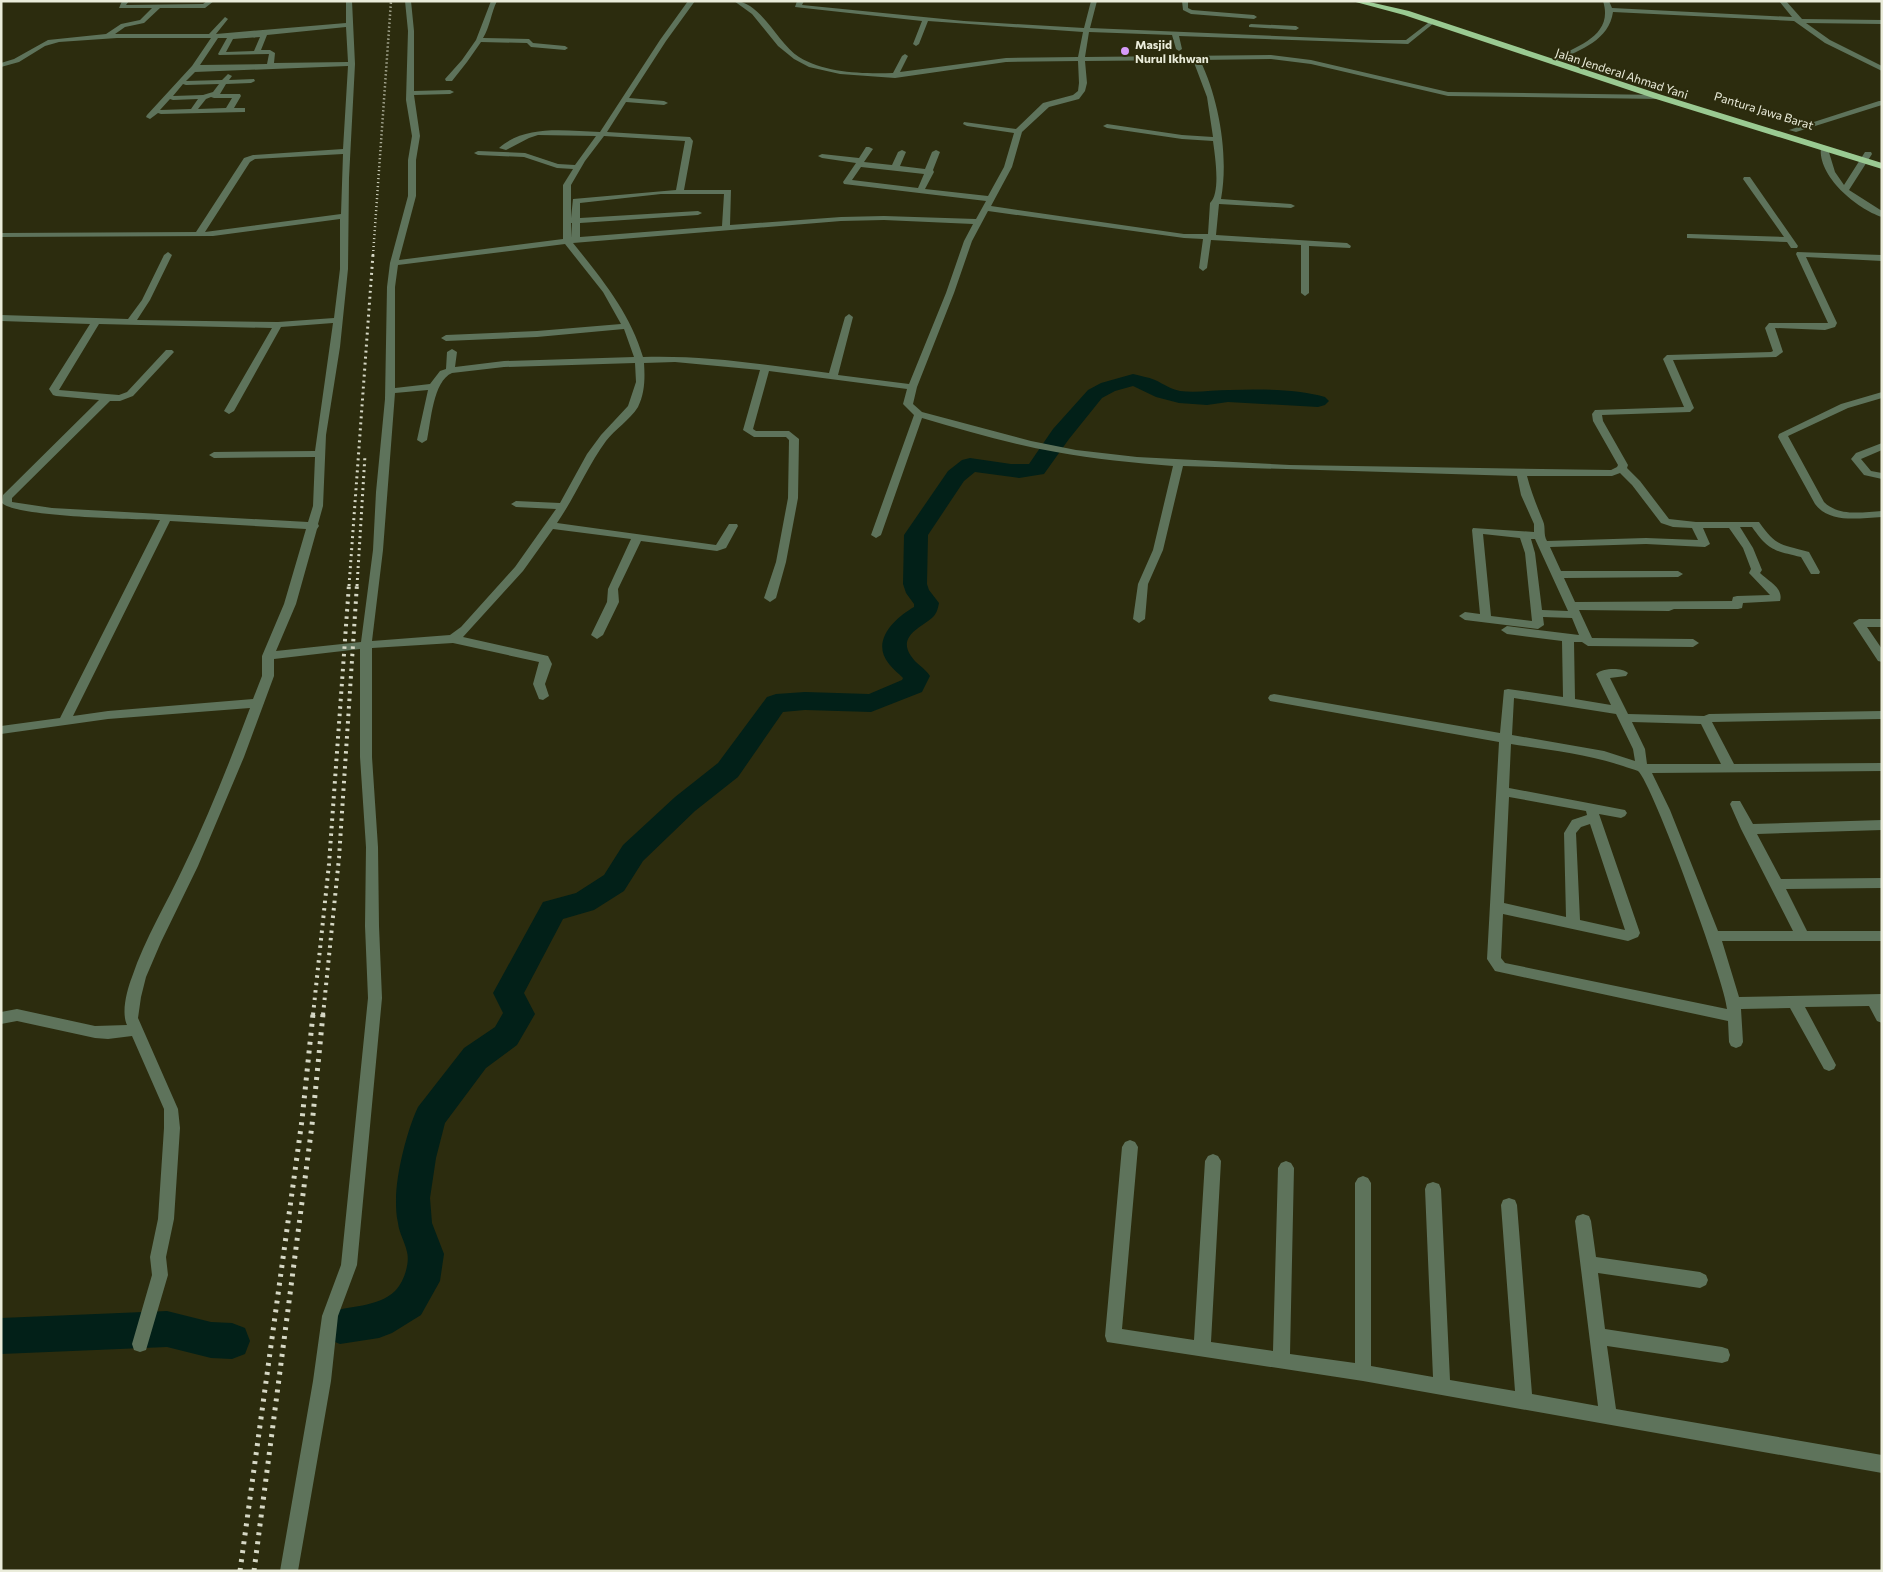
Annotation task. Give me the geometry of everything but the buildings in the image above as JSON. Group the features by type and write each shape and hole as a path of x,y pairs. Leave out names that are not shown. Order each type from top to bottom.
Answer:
{"highway":[{"name":"Jalan Jenderal Ahmad Yani","path":"1355,1 1384,7 1432,22 1824,149 1866,157 1882,166"},
{"name":"Pantura Jawa Barat","path":"1382,1 1556,58 1793,130 1866,157 1882,158"}],"street":[{"path":"126,1 121,7 206,6 211,1"},
{"path":"141,1340 160,1275 158,1257 166,1219 172,1128 171,1110 148,1053 135,1030 131,1018 134,998 139,977 211,821 258,703 268,676 268,656 290,604 314,526 318,506 320,454 344,268 343,216 352,64 349,1"},
{"path":"289,1571 322,1381 330,1316 349,1265 375,998 372,926 372,847 366,757 366,645 378,550 390,391 390,300 394,263 412,196 412,160 416,136 410,94 412,31 408,1"},
{"path":"449,79 465,61 479,40 484,31 487,15 494,1"},
{"path":"453,639 466,630 494,600 551,526 592,454 604,437 633,407 641,382 639,359 628,326 607,291 572,241 571,201 567,185 577,167 626,100 663,40 692,1"},
{"path":"736,1 754,12 763,21 780,46 805,63 849,74 895,76 933,72 990,61 1195,57 1294,58 1455,94 1659,97"},
{"path":"801,1 797,6 926,19 1245,37 1406,42 1432,22"},
{"path":"1094,1 1083,40 1083,83 1080,94 1073,98 1046,104 1018,131 1008,167 968,241 950,293 912,387 908,404 911,408 920,414 1000,436 1054,449 1099,456 1180,462 1366,470 1521,474 1612,473 1622,469"},
{"path":"1186,1 1185,9 1191,12 1254,17"},
{"path":"1556,58 1600,34 1607,27 1610,10 1606,1"},
{"path":"1782,1 1797,20 1813,34 1882,69"},
{"path":"109,36 123,25 142,22 158,6"},
{"path":"1245,37 1254,17 1254,7"},
{"path":"1610,10 1797,20 1882,22"},
{"path":"916,44 926,19"},
{"path":"150,117 195,67 213,36 225,20"},
{"path":"1,65 16,62 46,42 109,36 213,36 350,25"},
{"path":"1251,26 1296,28"},
{"path":"1176,33 1179,49"},
{"path":"221,54 231,37 264,35 256,53"},
{"path":"479,40 526,40 531,45 565,48"},
{"path":"209,54 272,53 272,66"},
{"path":"895,76 905,56"},
{"path":"1195,57 1210,88 1221,181 1217,201 1214,203 1213,234 1208,237 1203,268"},
{"path":"214,96 231,68 352,64"},
{"path":"186,83 251,81"},
{"path":"410,94 450,92"},
{"path":"173,98 237,96 229,110"},
{"path":"193,111 203,97"},
{"path":"626,100 664,103"},
{"path":"1793,130 1882,103"},
{"path":"161,112 242,110"},
{"path":"967,124 1018,131"},
{"path":"1107,126 1216,139"},
{"path":"502,148 526,136 538,133 602,134 687,139 689,140 680,192"},
{"path":"869,149 847,181 850,184 992,199"},
{"path":"1824,149 1833,175 1857,199 1882,215"},
{"path":"199,234 247,160 347,151"},
{"path":"895,168 902,152"},
{"path":"921,190 930,172 936,152"},
{"path":"478,153 525,155 553,166 577,167"},
{"path":"822,156 930,172"},
{"path":"1846,189 1866,157"},
{"path":"1622,469 1624,465 1596,414 1604,411 1687,410 1688,408 1668,359 1670,357 1773,355 1778,352 1770,328 1772,325 1825,327 1833,323 1800,254 1747,179"},
{"path":"571,201 680,192 728,192 726,228"},
{"path":"1217,201 1291,206"},
{"path":"986,208 1184,236 1348,246"},
{"path":"570,221 698,213"},
{"path":"1,235 228,233 343,216"},
{"path":"394,263 572,241 861,218 978,222"},
{"path":"1690,236 1790,240"},
{"path":"1305,244 1305,293"},
{"path":"1800,254 1882,258"},
{"path":"131,322 146,300 168,255"},
{"path":"833,377 849,317"},
{"path":"1,318 278,325 338,320"},
{"path":"96,321 54,388 56,392 65,395 120,398 130,394 169,352"},
{"path":"230,411 278,325"},
{"path":"446,338 537,334 628,326"},
{"path":"450,370 452,352"},
{"path":"422,440 433,387 443,373 450,370 504,364 639,359 702,360 912,387"},
{"path":"765,368 748,430 754,434 789,434 794,439 793,498 781,562 770,598"},
{"path":"390,391 433,387"},
{"path":"1882,395 1864,399 1840,409 1784,434 1783,437 1825,511 1833,514 1882,514"},
{"path":"106,398 5,501 13,506 52,512 314,526"},
{"path":"876,535 920,414"},
{"path":"1882,446 1860,454 1856,459 1868,473 1882,476"},
{"path":"214,455 320,454"},
{"path":"1139,619 1144,584 1158,550 1180,462"},
{"path":"1622,469 1636,483 1665,521 1673,524 1696,525 1755,524 1768,542 1777,548 1805,554 1815,572"},
{"path":"1521,474 1526,496 1539,524 1541,540 1588,642 1692,643"},
{"path":"516,504 564,506"},
{"path":"64,721 166,519"},
{"path":"1486,619 1477,530 1525,535 1541,540 1705,544 1696,525"},
{"path":"1537,613 1669,608 1669,605 1730,606 1738,605 1737,600 1776,598 1776,593 1759,581 1754,573 1757,570 1748,548 1733,525"},
{"path":"551,526 717,548 722,546 733,526"},
{"path":"1465,616 1538,625 1530,553 1525,535"},
{"path":"597,635 613,602 613,590 637,538"},
{"path":"1557,575 1678,574"},
{"path":"1882,623 1859,623 1882,658"},
{"path":"1507,630 1580,639"},
{"path":"1568,638 1569,703"},
{"path":"268,656 366,645 453,639 546,660 538,679 542,696"},
{"path":"1622,673 1602,674 1639,749 1642,768 1650,779 1664,810 1713,936 1734,1010 1736,1042"},
{"path":"1882,715 1718,717 1706,720 1621,714 1508,693 1504,738 1494,960 1500,967 1734,1010 1794,1001 1877,1000 1882,1017"},
{"path":"1274,698 1604,755 1642,768 1730,770 1882,767"},
{"path":"1,730 144,712 258,703"},
{"path":"1706,720 1707,726 1730,770"},
{"path":"1502,791 1593,813 1622,813"},
{"path":"1736,804 1747,829 1803,936"},
{"path":"1497,907 1621,935 1628,936 1633,933 1593,813"},
{"path":"1573,924 1570,834 1574,823 1593,813"},
{"path":"1747,829 1882,825"},
{"path":"1777,884 1882,883"},
{"path":"1713,936 1882,936"},
{"path":"1794,1001 1829,1064"},
{"path":"1,1018 17,1015 95,1032 108,1033 135,1030"},
{"path":"1130,1147 1113,1336 1363,1373 1882,1464"},
{"path":"1202,1349 1212,1160"},
{"path":"1281,1360 1286,1168"},
{"path":"1363,1183 1363,1373"},
{"path":"1432,1189 1442,1387"},
{"path":"1509,1205 1524,1401"},
{"path":"1583,1221 1608,1416"},
{"path":"1589,1264 1700,1280"},
{"path":"1598,1336 1722,1355"}],"waterway":[{"path":"340,1326 379,1320 408,1303 422,1281 426,1254 415,1223 413,1198 419,1158 430,1117 475,1058 506,1036 519,1014 508,993 553,910 584,902 614,883 633,853 685,804 728,770 776,703 805,701 871,703 913,686 917,676 898,659 895,643 898,632 910,620 925,611 927,603 918,593 915,584 916,535 956,476 970,465 1011,471 1036,469 1061,434 1095,394 1108,387 1133,380 1147,384 1163,393 1179,397 1207,399 1228,396 1318,401"},
{"path":"1,1336 167,1329 211,1340 232,1341"}],"railway":[{"path":"373,255 391,1"},
{"path":"349,586 373,254"},
{"path":"357,586 365,455"},
{"path":"313,1015 329,864 349,584"},
{"path":"323,1015 339,858 357,584"},
{"path":"240,1571 302,1120 313,1014"},
{"path":"254,1571 312,1125 323,1014"}],"place":[{"name":"Masjid Nurul Ikhwan","path":"1125,51"}]}
